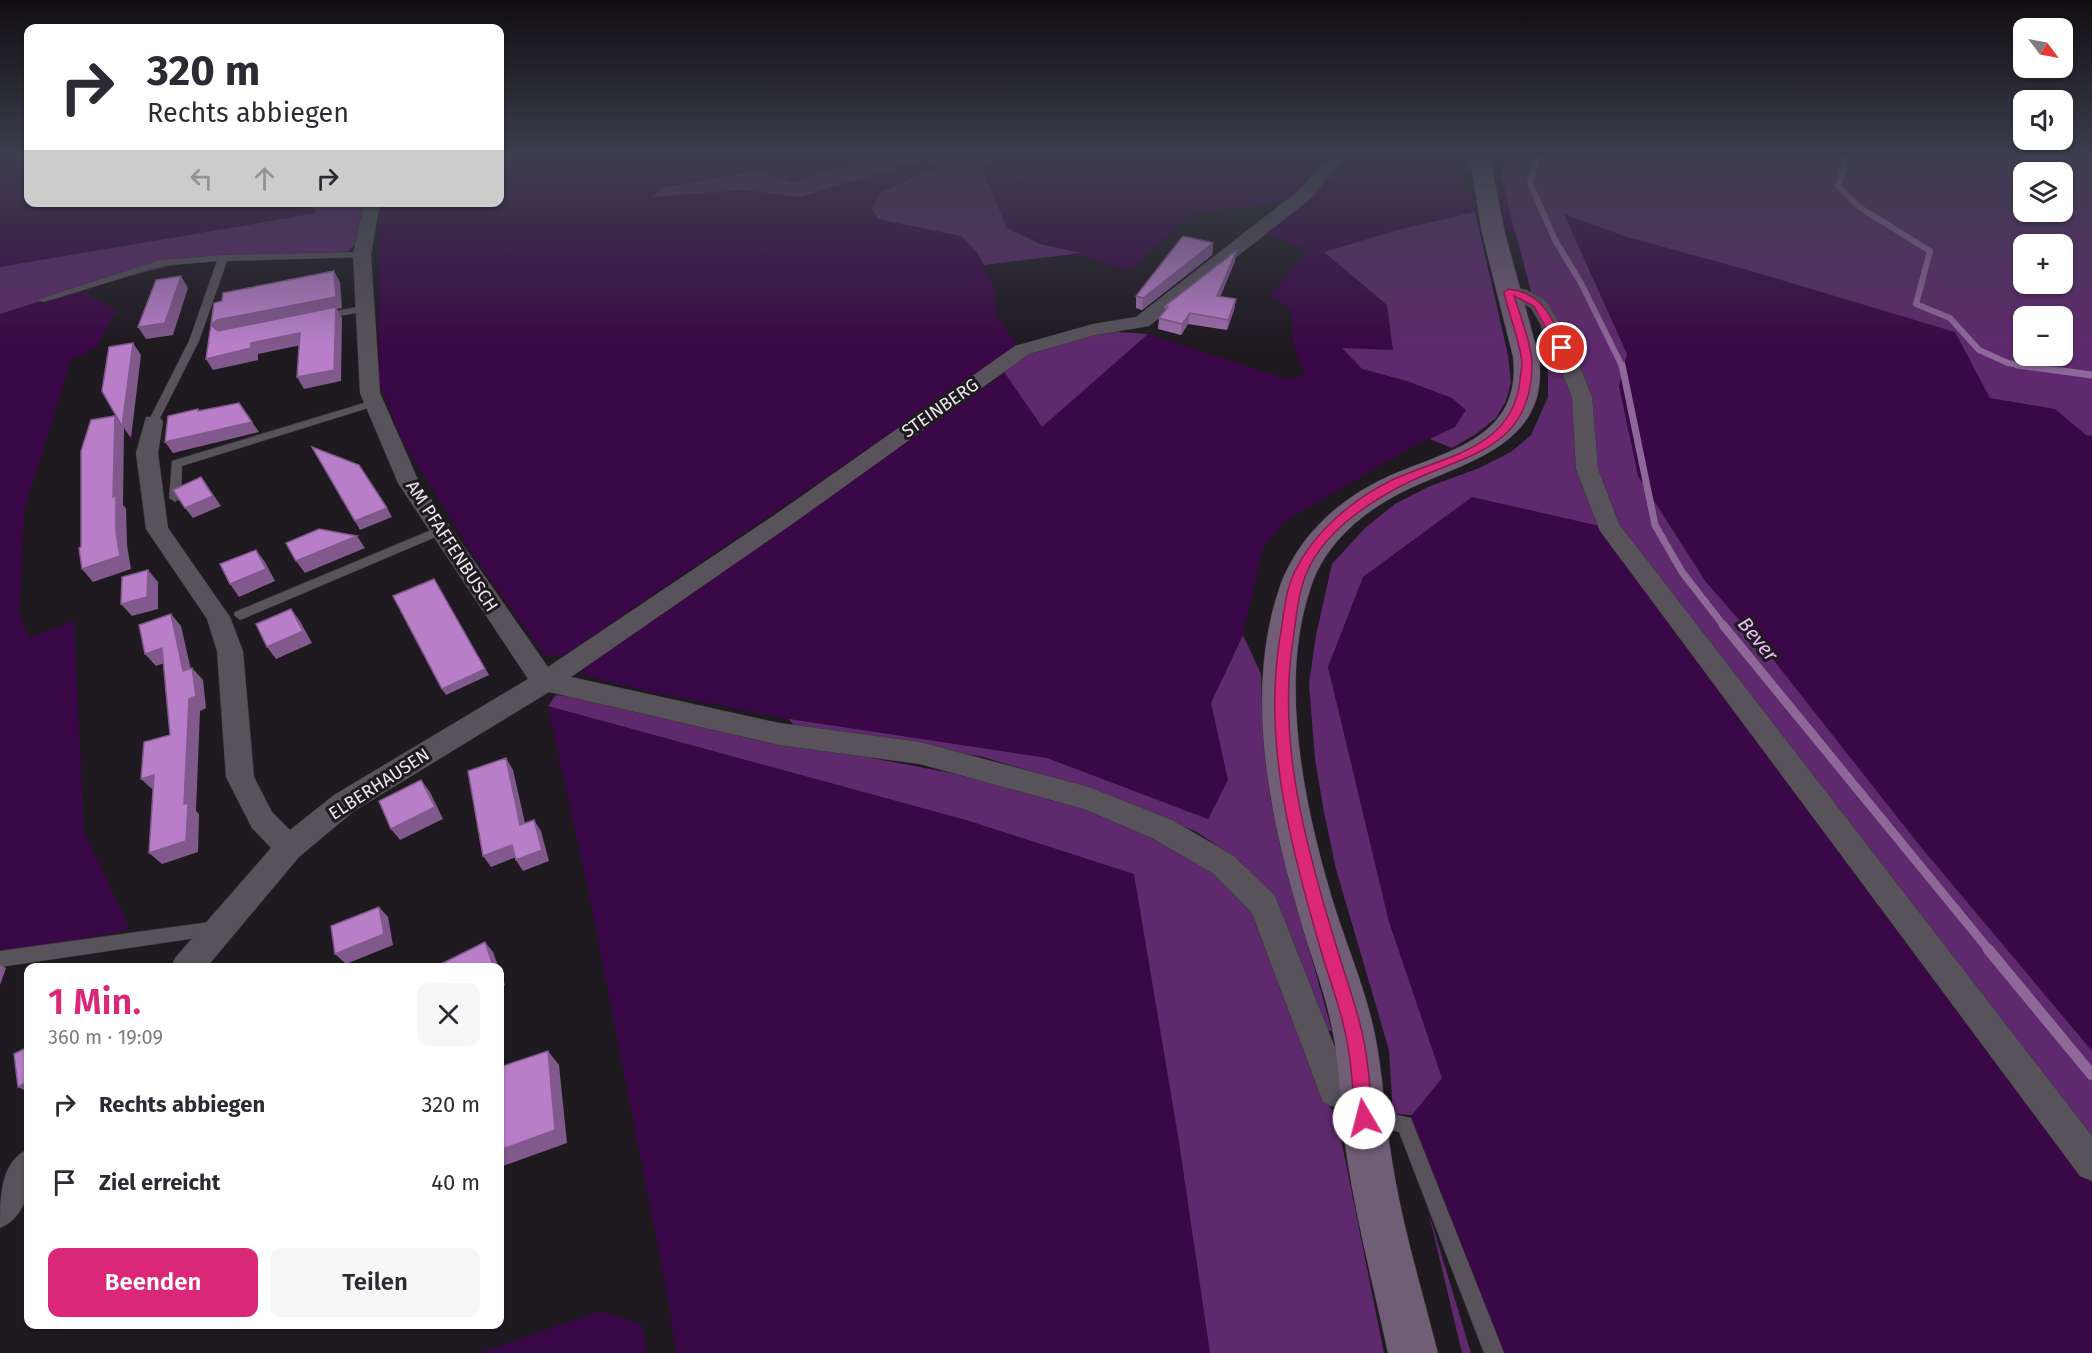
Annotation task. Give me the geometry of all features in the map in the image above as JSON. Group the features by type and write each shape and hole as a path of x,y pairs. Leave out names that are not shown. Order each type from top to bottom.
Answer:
{"street":[{"name":"AM PFAFFENBUSCH","path":"369,220 362,255 370,393 409,483 532,667 546,681"},
{"name":"STEINBERG","path":"546,681 787,517 1022,350 1093,330 1142,322 1272,220"},
{"path":"1413,1353 1370,1167 1356,1040 1303,861 1285,753 1280,678 1286,629 1301,572 1326,535 1346,515 1395,484 1462,457 1488,443 1499,436 1514,419 1523,399 1527,363 1491,220"},
{"path":"1509,292 1521,294 1538,304 1557,335 1582,397 1587,469 1608,526 2092,1164"},
{"path":"153,423 147,453 157,529 218,617 230,651 240,777 262,820 289,848"},
{"name":"ELBERHAUSEN","path":"190,963 289,848 344,803 546,681"},
{"path":"546,681 779,734 920,753 1089,799 1162,829 1224,865 1264,905 1335,1090 1363,1111"},
{"path":"0,1210 24,1172"}],"lane":[{"path":"41,300 160,263 223,258 362,255"},
{"path":"153,423 194,341 223,258"},
{"path":"307,320 364,309"},
{"path":"175,498 176,464 374,402"},
{"path":"240,615 441,531"},
{"path":"0,959 222,927"},
{"path":"1363,1111 1405,1124 1494,1353"}],"shaded area":[{"path":"0,220 276,220 0,267"},
{"path":"275,220 360,220 355,244 349,251 181,263 78,289 0,314 0,267"},
{"path":"379,220 884,220 961,236 976,251 994,284 996,316 1019,346 563,656 544,655 474,556 400,437 379,380"},
{"path":"884,220 1004,220 1007,228 1040,244 1081,253 984,265 976,251 961,236"},
{"path":"1004,220 1184,220 1128,271 1037,241 1007,228"},
{"path":"1273,220 1440,220 1325,252 1387,305 1393,350 1343,349 1362,369 1407,381 1453,398 1466,410 1456,427 1415,445 1284,522 1263,548 1243,635 1211,703 1228,780 1208,819 1047,758 789,719 638,689 580,674 591,659 1005,373 1042,427 1148,334 1290,380 1305,375 1293,345 1291,309 1270,295 1308,251 1259,231"},
{"path":"1440,220 1477,220 1508,355 1511,383 1506,401 1496,418 1476,434 1452,448 1430,439 1455,427 1466,410 1452,398 1407,381 1362,369 1342,348 1393,350 1387,305 1324,252"},
{"path":"1504,220 2073,222 2073,220 2092,220 2092,408 1990,398 2055,409 2086,435 2092,436 2092,1051 1920,846 1768,653 1706,582 1638,476 1619,386 1627,354 1573,233 1508,232","holes":["1643,232 1751,271 1661,246"]},
{"path":"1512,220 1567,220 1627,354 1619,386 1638,476 1706,582 1768,653 1920,846 2092,1051 2092,1164 1604,527 1472,497 1363,577 1328,667 1389,922 1442,1078 1412,1115 1393,1114 1389,1050 1336,869 1315,759 1309,684 1316,635 1332,564 1365,528 1395,504 1428,487 1479,468 1511,452 1531,435 1548,397 1548,368 1542,332"},
{"path":"1581,220 2073,222 2073,220 2092,220 2092,436 2086,435 2055,409 1990,398 1955,332 1624,236"},
{"path":"78,289 116,310 96,348 71,360 24,512 19,614 29,638 74,621 84,832 130,929 0,955 0,314"},
{"path":"1093,330 1148,334 1042,427 1000,366 1022,350"},
{"path":"1472,497 1604,527 1751,734 2092,1185 2092,1353 1495,1353 1406,1122 1442,1078 1389,922 1328,667 1363,577"},
{"path":"1243,635 1261,674 1264,748 1271,801 1284,859 1332,1031 1324,1030 1276,902 1241,862 1197,832 1107,794 983,757 887,739 795,727 789,719 1047,758 1208,819 1228,780 1211,703"},
{"path":"556,695 613,702 809,746 951,773 1085,805 1181,845 1226,878 1255,909 1339,1129 1384,1353 1210,1353 1179,1142 1134,874 966,820 548,706"},
{"path":"548,706 966,820 1134,874 1179,1142 1210,1353 676,1353 669,1303 589,894"},
{"path":"1428,1210 1471,1353 1462,1353"},
{"path":"601,1311 642,1325 647,1353 479,1353"}],"building":[{"path":"1183,236 1213,243 1143,298 1136,296"},
{"path":"1237,250 1217,296 1236,299 1228,320 1190,313 1182,324 1159,318 1168,307 1165,306"},
{"path":"334,271 336,297 217,320 211,325 218,331 336,307 334,370 297,377 300,333 251,343 251,348 206,359 214,303 222,301 223,293"},
{"path":"181,276 165,323 138,327 156,280"},
{"path":"133,343 122,426 102,391 109,347"},
{"path":"239,403 252,422 165,442 168,416"},
{"path":"115,416 113,497 116,496 116,532 120,556 82,569 79,548 81,547 81,451 91,420"},
{"path":"312,447 359,465 387,508 355,521"},
{"path":"201,477 213,496 185,508 173,490"},
{"path":"319,529 357,536 296,561 286,543"},
{"path":"256,550 266,569 230,584 220,564"},
{"path":"148,570 147,597 121,604 122,577"},
{"path":"434,579 485,669 442,689 393,596"},
{"path":"291,609 303,631 267,647 256,624"},
{"path":"171,614 183,671 192,668 196,696 189,699 184,804 188,803 186,841 149,853 154,775 141,779 144,742 170,735 162,648 145,654 139,625"},
{"path":"506,758 520,825 534,820 542,850 516,860 512,845 483,856 468,771"},
{"path":"421,780 435,807 391,829 379,801"},
{"path":"379,907 384,934 335,954 331,926"},
{"path":"485,942 492,963 443,963"},
{"path":"24,1049 24,1083 18,1087 14,1054"},
{"path":"548,1051 555,1130 504,1149 504,1066"}],"waterway":[{"name":"Bever","path":"1546,220 1555,240 1581,283 1622,366"},
{"path":"1880,220 1930,251 1916,304 1950,318 1979,350 2013,364"},
{"name":"Bever","path":"1622,365 1655,525 1682,572 1724,626"},
{"path":"2024,366 2092,375"},
{"name":"Bever","path":"1723,625 1989,950"},
{"name":"Bever","path":"1988,949 2092,1075"}],"route":[{"path":"1364,1118 1356,1040 1303,861 1285,753 1280,678 1286,629 1294,592 1301,572 1311,555 1326,535 1346,515 1379,492 1412,476 1462,457 1488,443 1499,436 1514,419 1523,399 1527,363 1509,292 1521,294 1538,304 1557,335 1562,348"}]}
